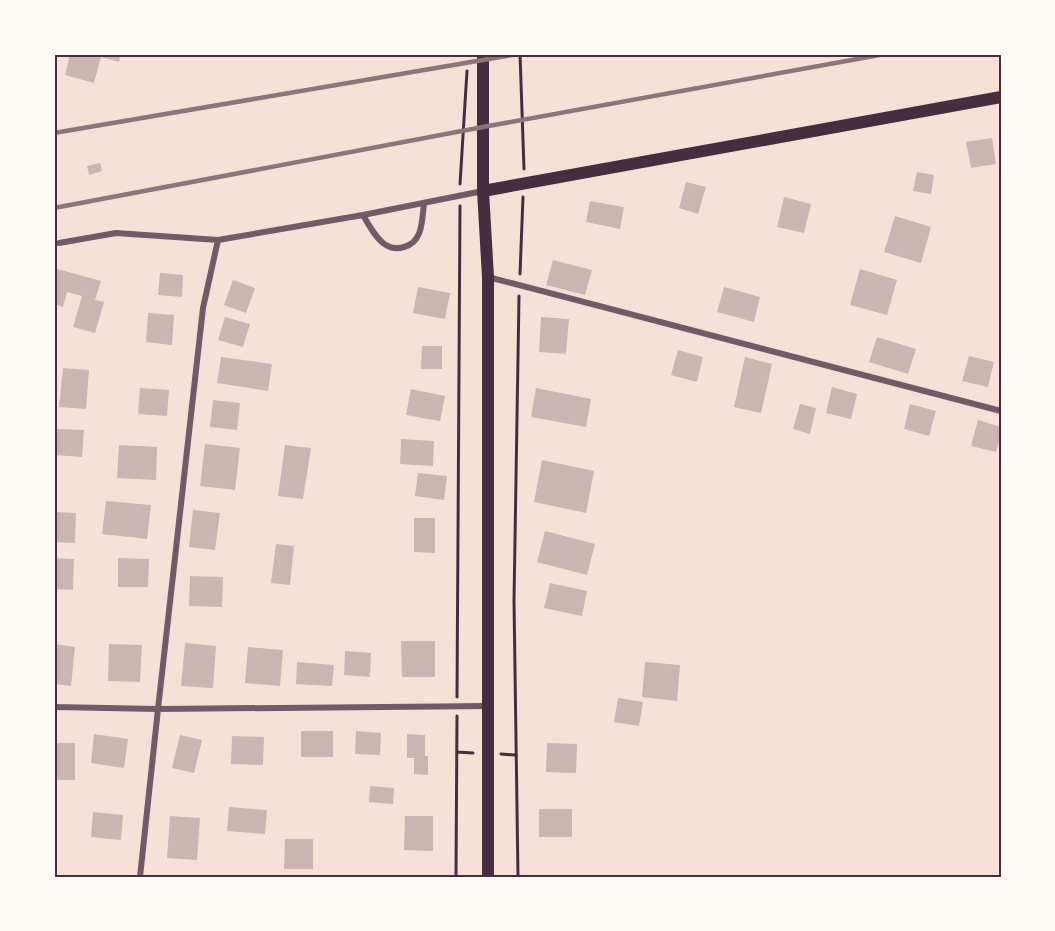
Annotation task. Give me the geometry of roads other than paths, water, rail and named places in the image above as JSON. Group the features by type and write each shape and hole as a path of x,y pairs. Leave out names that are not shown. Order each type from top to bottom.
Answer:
{"main road":[{"path":"483,54 483,190 488,277 488,877"},
{"path":"483,190 1001,97"}],"street":[{"path":"59,243 116,233 218,240 363,215 483,190"},
{"path":"363,215 384,244 396,249 410,246 418,237 422,223 423,203"},
{"path":"140,877 203,308 218,240"},
{"path":"488,277 1001,411"},
{"path":"54,707 158,709 489,706"}],"railway":[{"path":"54,133 518,54"},
{"path":"54,208 885,54"}]}
